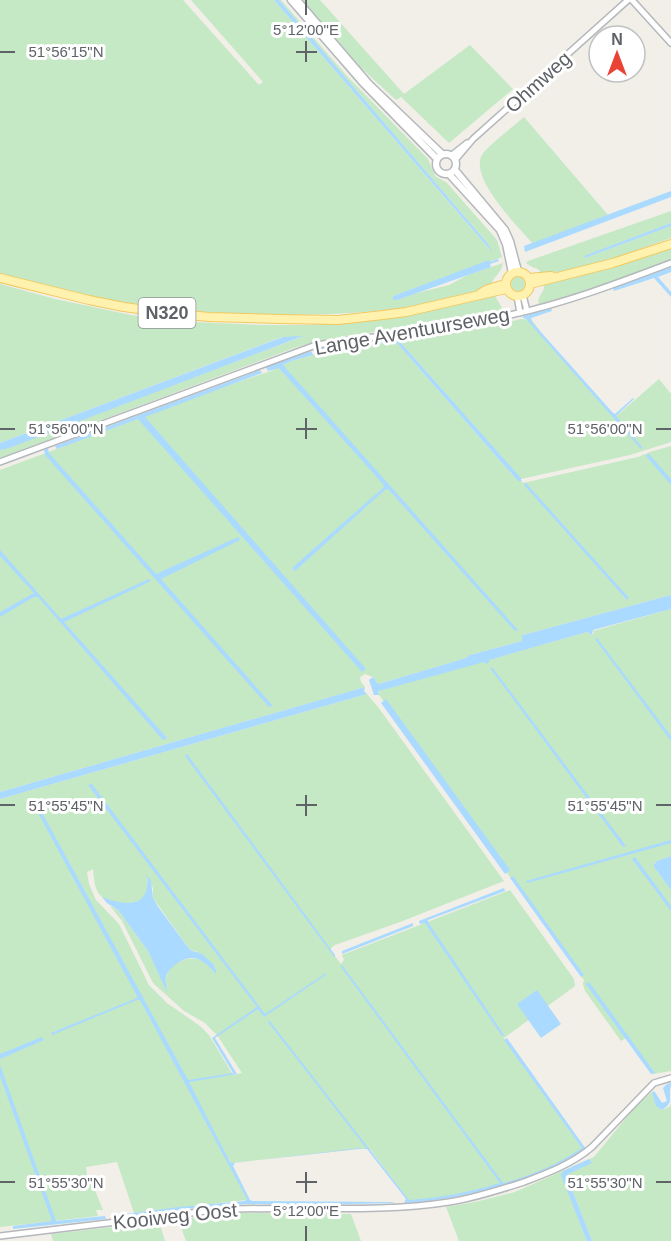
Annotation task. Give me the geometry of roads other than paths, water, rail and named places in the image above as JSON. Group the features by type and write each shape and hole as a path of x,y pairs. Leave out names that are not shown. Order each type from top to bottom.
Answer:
{"main road":[{"path":"529,281 614,263 671,244"},
{"path":"515,272 524,273 529,281 528,291 520,296 511,294 506,287 507,278 515,272"},
{"name":"N320","path":"0,278 89,300 135,308 209,317 279,319 338,320 406,312 489,294 506,287"}],"street":[{"path":"291,0 364,84 439,157"},
{"path":"297,0 369,84 439,157"},
{"path":"630,0 671,43"},
{"name":"Ohmweg","path":"454,157 630,0"},
{"path":"447,153 454,157 457,164 452,172 443,174 438,171 436,165 439,157 447,153"},
{"path":"452,172 505,230 510,241 515,272"},
{"name":"Lange Aventuurseweg","path":"0,462 316,345 436,329 524,312 579,296 671,263"},
{"name":"Lange Aventuurseweg","path":"520,296 524,312"},
{"name":"Kooiweg Oost","path":"0,1236 216,1210 378,1209 448,1202 491,1193 554,1172 582,1156 654,1083 671,1078"}],"water":[{"path":"274,0 279,0 488,244 492,252"},
{"path":"671,191 671,197 525,252 524,246"},
{"path":"671,223 671,226 585,258 584,256"},
{"path":"498,259 499,261 490,264 491,267 393,300 393,296 489,260 490,262"},
{"path":"671,267 671,272 658,277 671,292 671,297 654,278 614,291 613,288"},
{"path":"551,308 552,311 531,318 532,322 613,413 615,414 634,399 616,416 642,447 641,449 523,318 523,316"},
{"path":"448,332 448,334 401,343 521,478 521,481 518,481 396,342 346,346 319,351 318,348"},
{"path":"303,336 0,450 0,443 283,337"},
{"path":"311,351 313,355 283,365 518,630 515,631 386,489 295,571 292,568 384,487 279,368 268,371 266,367"},
{"path":"260,370 262,373 145,417 366,669 362,672 138,419 57,449 55,446"},
{"path":"48,448 49,453 156,574 238,537 240,540 161,579 273,706 269,707 45,455 44,450"},
{"path":"647,454 671,479 671,485 647,457"},
{"path":"525,483 629,598 627,600 524,485"},
{"path":"0,550 61,619 149,579 151,581 64,622 167,738 163,740 38,597 34,597 0,617 0,612 34,593 0,556"},
{"path":"671,595 671,609 593,630 592,635 587,632 489,660 486,664 484,662 378,691 379,695 374,695 369,680 373,677 378,684 382,683 522,641 522,635"},
{"path":"597,638 671,736 671,741 595,639"},
{"path":"492,667 626,846 623,847 490,668"},
{"path":"365,687 364,691 367,694 0,799 0,792"},
{"path":"386,699 510,870 505,874 381,703"},
{"path":"187,754 335,955 335,958 185,756"},
{"path":"92,784 265,1014 327,974 264,1017 258,1009 215,1038 237,1074 189,1082 230,1162 263,1160 235,1163 233,1166 250,1200 395,1203 247,1204 119,1217 118,1215 247,1199 140,1000 52,1035 51,1033 137,998 137,996 31,800 34,798 188,1080 233,1073 212,1038 257,1007 88,785"},
{"path":"671,840 671,843 527,883 526,881"},
{"path":"671,856 671,890 654,864"},
{"path":"635,857 671,906 671,911 632,859"},
{"path":"147,875 151,881 153,898 159,908 190,950 202,954 213,964 216,974 197,959 181,961 168,972 167,992 148,951 118,910 102,897 119,902 135,902 145,894"},
{"path":"513,876 584,975 581,977 510,878"},
{"path":"504,888 505,891 428,920 504,1035 502,1036 425,923 420,924 419,921"},
{"path":"413,923 413,926 342,954 342,951"},
{"path":"342,965 503,1183 544,1169 582,1148 504,1040 507,1038 586,1149 543,1171 498,1187 452,1198 404,1203 406,1199 367,1149 362,1148 366,1148 268,1022 269,1020 409,1200 455,1194 500,1183 341,967"},
{"path":"589,982 655,1073 651,1074 586,984"},
{"path":"537,990 561,1024 541,1038 517,1004"},
{"path":"42,1037 44,1040 0,1059 0,1054"},
{"path":"0,1065 56,1221 105,1216 106,1219 13,1229 13,1226 52,1221 0,1076"},
{"path":"671,1083 669,1103 662,1110 656,1106 652,1093 655,1092 662,1103 667,1101 663,1088"},
{"path":"589,1159 592,1163 568,1174 568,1179 592,1241 587,1241 561,1175 563,1171"}]}
